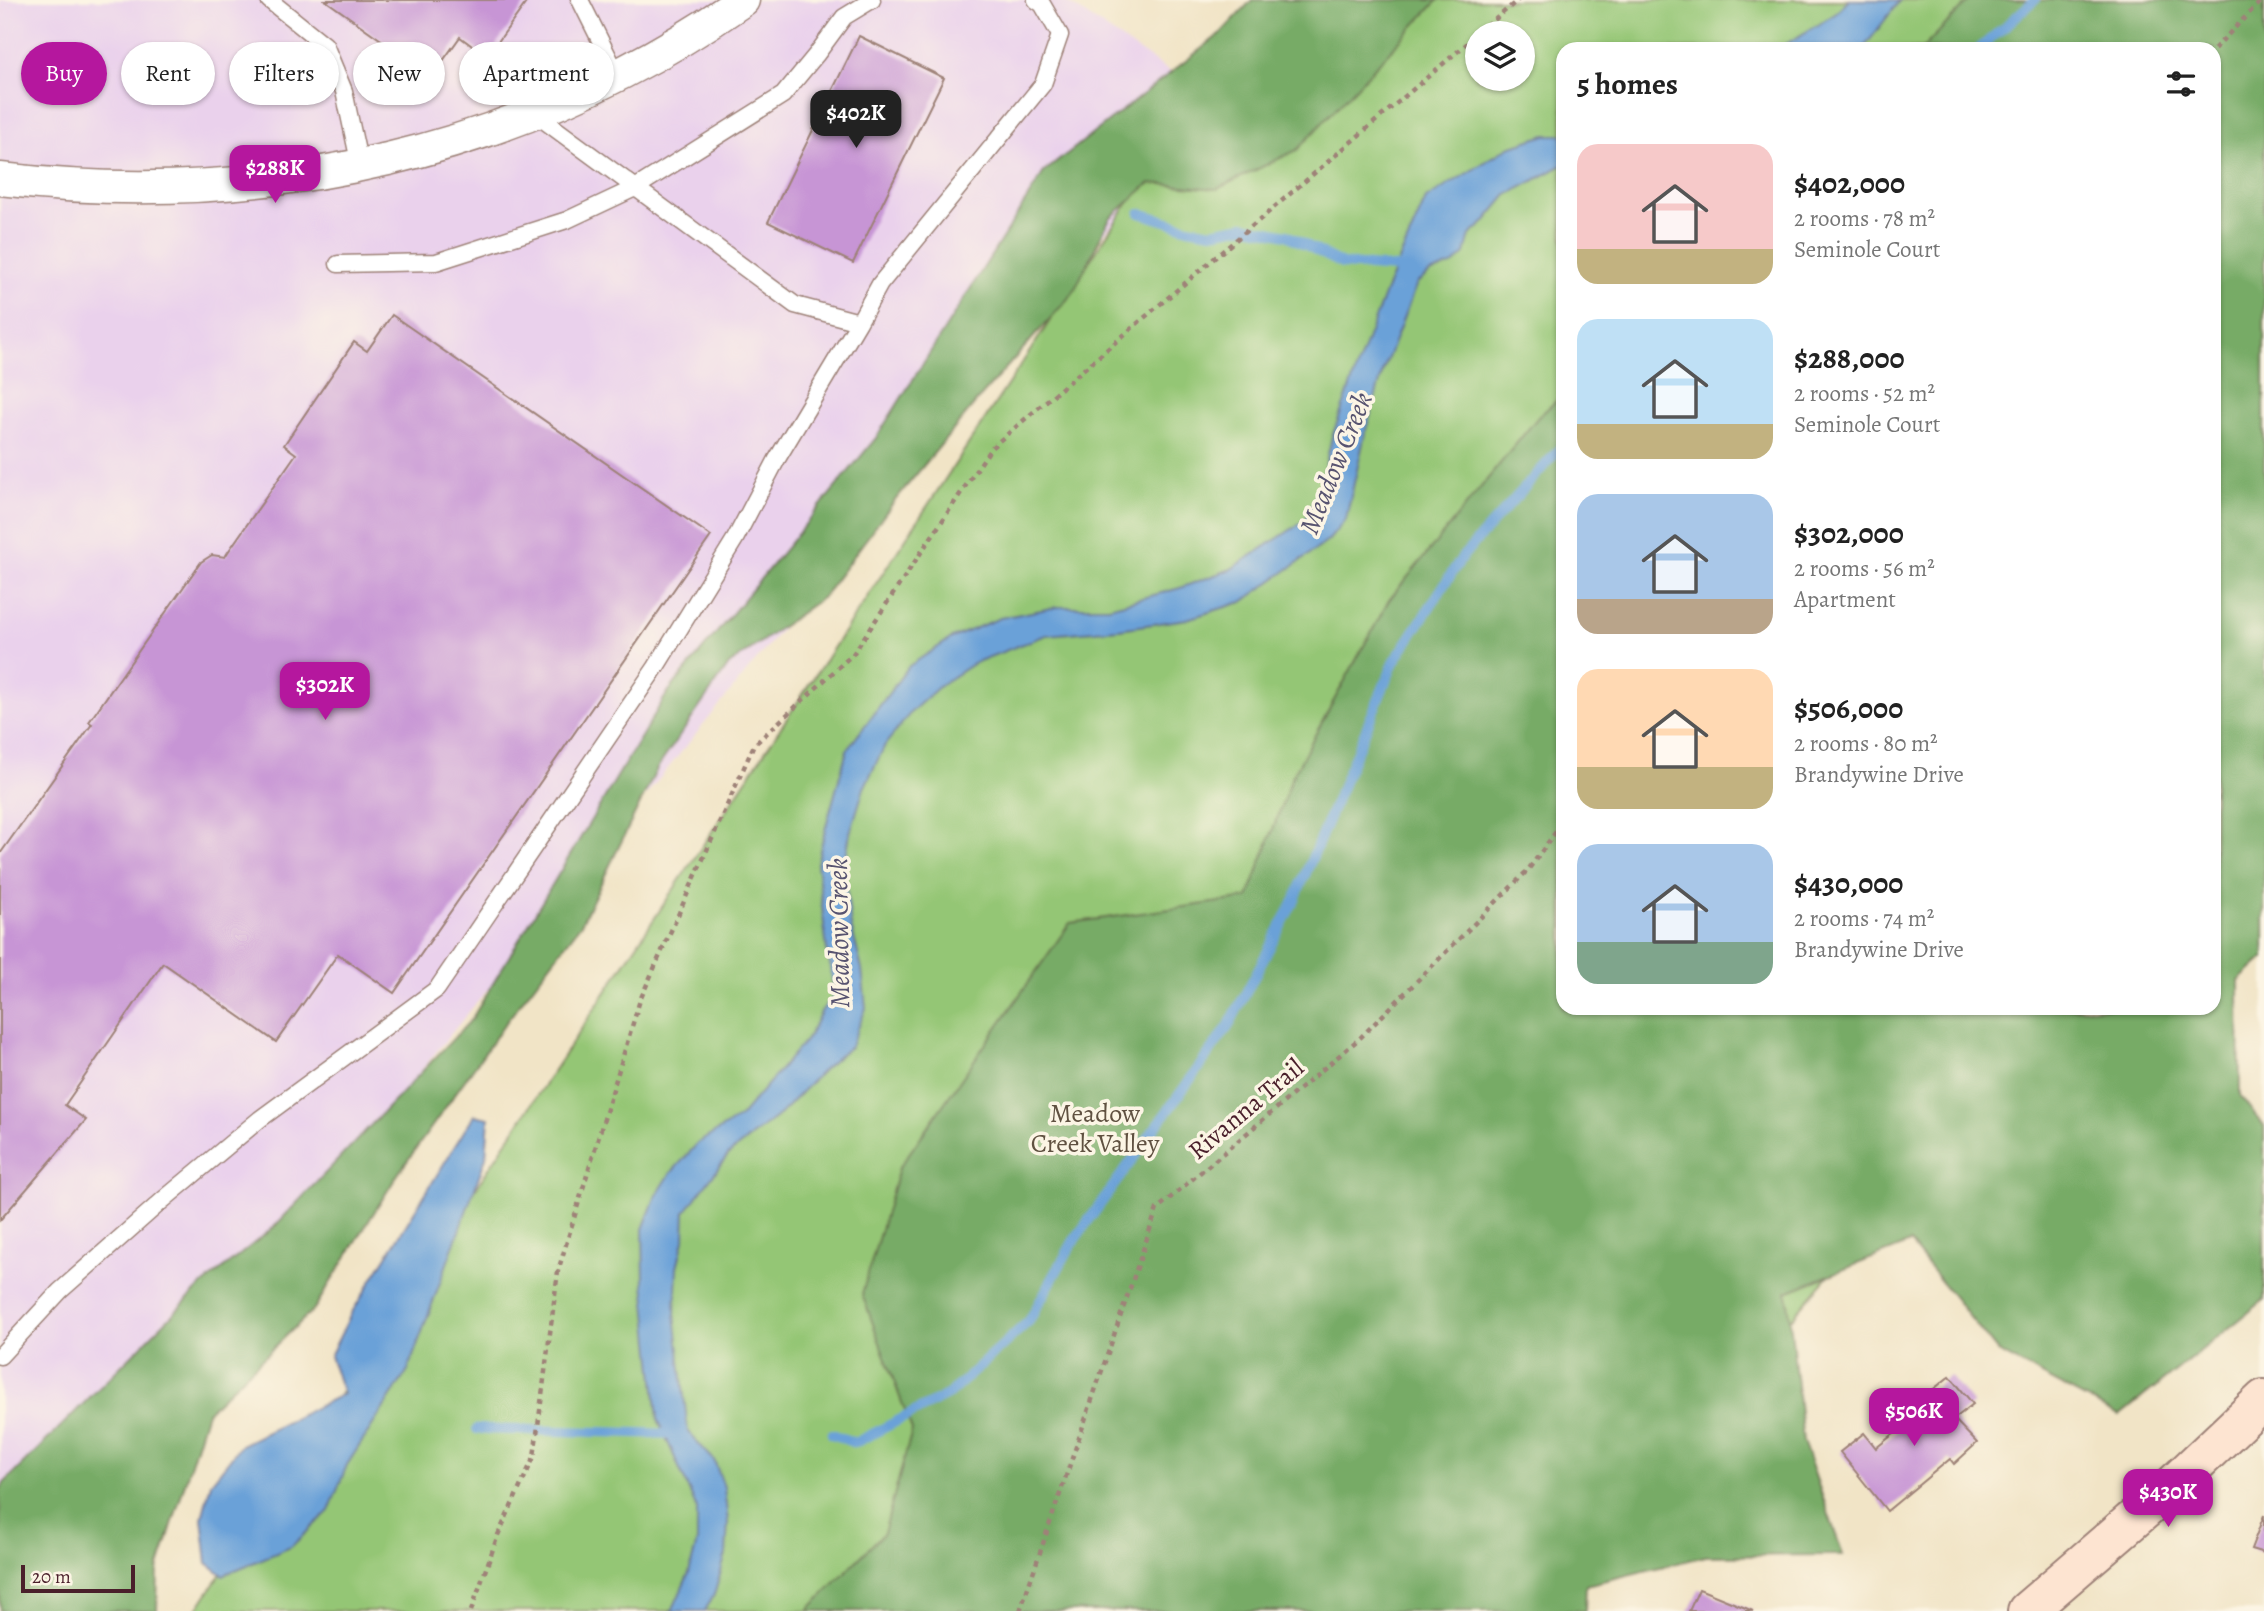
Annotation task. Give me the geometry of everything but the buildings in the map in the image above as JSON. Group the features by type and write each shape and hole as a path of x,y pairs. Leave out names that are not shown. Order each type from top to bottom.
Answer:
{"street":[{"path":"0,178 61,186 159,188 238,184 360,166 412,154 488,132 618,76 706,26 743,0"},
{"path":"2027,1611 2170,1488 2264,1399"}],"lane":[{"path":"269,0 325,45 344,91 360,166"},
{"path":"580,0 618,76"},
{"path":"338,264 436,262 567,220 635,188 783,95 844,17 872,0"},
{"path":"0,1356 60,1291 163,1200 260,1119 438,989 656,667 735,539 777,460 880,284 1043,84 1059,35 1042,4 1036,0"},
{"path":"534,113 795,305 859,322"}],"path":[{"path":"1493,21 1518,0"},
{"path":"2221,42 2262,0"},
{"path":"471,1611 498,1535 534,1457 558,1271 639,1000 754,745 852,654 991,448 1465,45"},
{"name":"Rivanna Trail","path":"1020,1611 1157,1209 1360,1038 1528,870 1556,832"}],"shaded area":[{"path":"0,0 1064,0 1213,101 0,1586"}],"green space":[{"path":"1252,0 1438,0 1297,150 1217,189 1150,183 1110,218 1073,293 982,395 896,499 823,597 729,665 658,767 581,924 507,1021 398,1174 314,1309 207,1412 158,1570 157,1611 0,1611 0,1490 4,1483 200,1287 274,1227 471,1020 668,692 876,438 1044,172 1220,34"},
{"name":"Meadow Creek Valley","path":"1428,0 2264,0 2221,42 1556,42 1556,1015 1608,1015 2001,1076 1539,1611 196,1611 1253,14 1371,72"},
{"path":"1970,0 2264,0 2264,958 2239,981 2240,1095 2264,1127 2264,1300 2119,1416 1998,1352 1910,1243 1787,1292 1803,1441 1843,1555 1706,1556 1586,1585 1585,1611 807,1611 884,1533 912,1430 862,1294 899,1168 1070,923 1248,898 1292,777 1389,600 1538,417 1556,401 1556,1015 2221,1015 2221,42 1929,42"}],"water":[{"path":"1849,0 1900,0 1868,42 1789,42 1835,14"},
{"name":"Meadow Creek","path":"1545,135 1556,135 1556,169 1507,195 1470,235 1465,254 1454,264 1430,273 1417,283 1383,371 1365,434 1346,519 1328,541 1242,602 1187,619 1119,629 1046,635 974,663 942,684 912,711 885,745 864,788 850,833 844,868 851,926 862,969 866,1008 851,1046 781,1113 729,1154 685,1212 684,1240 677,1267 675,1314 688,1432 714,1460 724,1487 728,1522 726,1554 715,1592 705,1611 672,1611 689,1573 697,1541 697,1509 658,1419 644,1283 643,1229 655,1198 670,1174 698,1143 740,1117 809,1036 822,1010 835,995 817,863 847,750 909,666 952,638 1000,618 1057,607 1109,607 1180,588 1231,569 1304,521 1321,484 1332,437 1386,290 1426,199 1509,147"},
{"path":"474,1115 489,1118 486,1157 408,1370 347,1465 329,1511 291,1547 223,1575 207,1563 202,1518 211,1483 241,1445 343,1394 330,1356 351,1314"}],"waterway":[{"path":"1987,42 2035,0"},
{"path":"1140,213 1188,228 1212,232 1244,226 1287,235 1342,264 1409,269"},
{"path":"832,1434 855,1443 949,1394 1029,1321 1073,1242 1228,1027 1295,899 1394,662 1463,556 1556,453"},
{"path":"477,1429 677,1434"}]}
